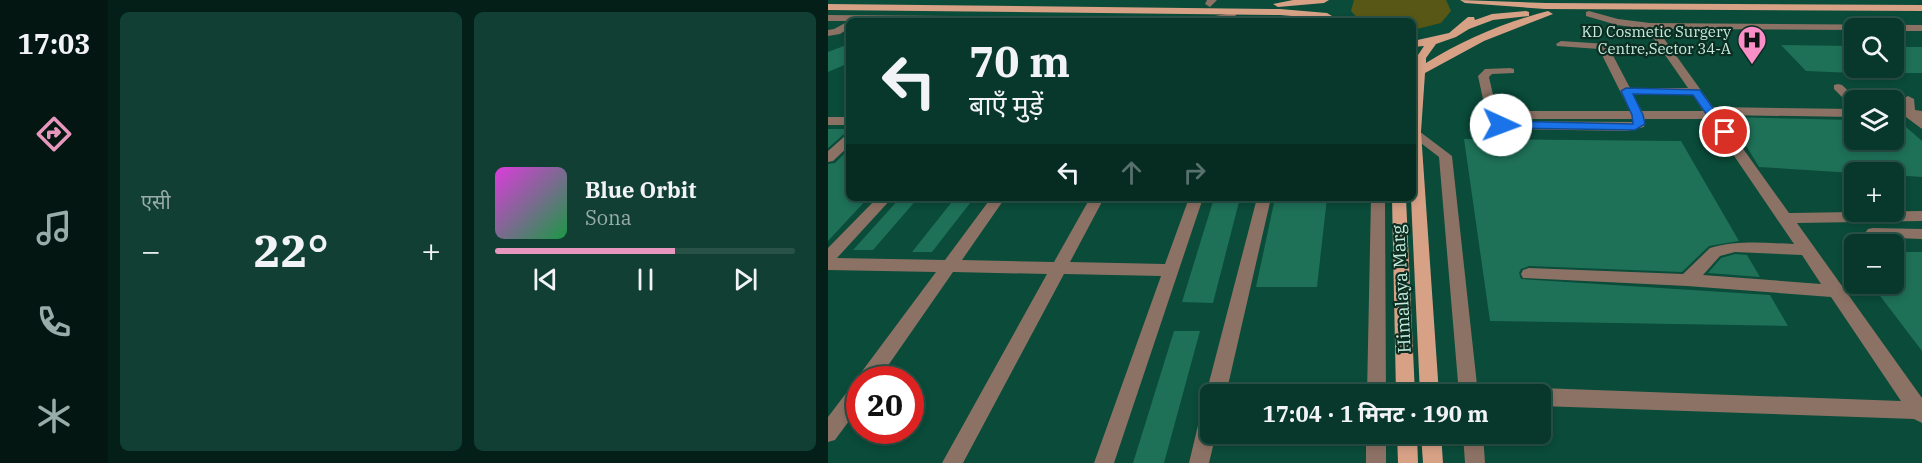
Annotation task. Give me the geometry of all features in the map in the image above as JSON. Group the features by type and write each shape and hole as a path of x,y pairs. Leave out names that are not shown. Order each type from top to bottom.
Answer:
{"main road":[{"path":"1280,8 1293,0"},
{"path":"828,7 1233,12 1280,8 1324,0"},
{"path":"1328,18 1327,10 1333,0"},
{"path":"1465,0 1588,10 1922,16"},
{"path":"1465,0 1471,8 1472,17 1467,26"},
{"path":"1545,0 1588,10"},
{"path":"828,1 1011,5 1211,2 1280,8 1324,18"},
{"path":"1416,44 1432,42 1492,17 1588,10 1723,4 1922,8"},
{"path":"1280,8 1296,18"},
{"path":"1419,72 1441,57 1527,20 1548,14"},
{"name":"Himalaya Marg","path":"1416,117 1421,58 1432,42"},
{"name":"Himalaya Marg","path":"1416,151 1428,384"},
{"name":"Himalaya Marg","path":"1399,201 1406,384"},
{"path":"1407,444 1408,463"},
{"path":"1432,444 1433,463"}],"street":[{"path":"1588,10 1617,22 1650,26 1922,28"},
{"path":"1219,18 1231,16 1233,12"},
{"path":"828,18 846,18"},
{"path":"1650,26 1921,412"},
{"path":"1510,71 1488,71 1483,76 1492,118 1501,125 1635,127 1640,124 1638,115 1603,46 1562,44"},
{"path":"1838,87 1844,94"},
{"path":"1626,91 1696,92"},
{"path":"1908,99 1922,125"},
{"path":"1521,109 1527,115 1841,113 1844,111"},
{"path":"828,121 846,121"},
{"path":"1416,133 1445,156 1468,384"},
{"path":"828,158 846,142"},
{"path":"828,258 882,201"},
{"path":"877,366 996,201"},
{"path":"952,463 1095,201"},
{"path":"1104,463 1195,201"},
{"path":"1218,384 1263,201"},
{"path":"1377,384 1378,201"},
{"path":"1784,218 1922,216"},
{"path":"1873,233 1922,234"},
{"path":"1687,280 1715,252 1735,247 1807,250"},
{"path":"828,264 1172,270"},
{"path":"1529,274 1687,280 1836,291"},
{"path":"1551,397 1921,412"},
{"path":"828,433 846,409"},
{"path":"1199,463 1204,444"},
{"path":"1376,444 1376,463"},
{"path":"1474,444 1476,463"}],"shaded area":[{"path":"1354,0 1446,0 1451,11 1441,23 1416,29 1416,18 1357,18 1351,11"}],"building":[{"path":"846,45 846,64 828,72 828,52"},
{"path":"1781,45 1844,46 1844,73 1806,71"},
{"path":"1904,47 1922,47 1922,73 1904,73"},
{"path":"1729,117 1844,120 1844,150 1904,150 1904,125 1922,141 1922,177 1904,176 1904,162 1844,162 1844,172 1759,167"},
{"path":"828,129 846,129 846,134 828,148"},
{"path":"1464,139 1681,141 1739,241 1709,246 1682,272 1529,266 1521,269 1519,273 1521,279 1770,295 1788,326 1490,321"},
{"path":"846,152 846,201 865,201 828,241 828,164 835,163"},
{"path":"897,201 915,201 873,250 853,250"},
{"path":"953,201 972,201 932,252 912,252"},
{"path":"1213,201 1239,201 1213,303 1182,302"},
{"path":"1274,201 1327,201 1317,287 1256,287"},
{"path":"1904,252 1922,252 1922,351 1879,294 1904,294"},
{"path":"1735,254 1747,255 1760,277 1708,273 1721,258"},
{"path":"1174,331 1200,331 1164,463 1133,463"}],"place":[{"name":"KD Cosmetic Surgery Centre,Sector 34-A","path":"1752,66"}],"route":[{"path":"1501,125 1635,127 1640,124 1638,115 1626,91 1696,92 1725,132"}]}
